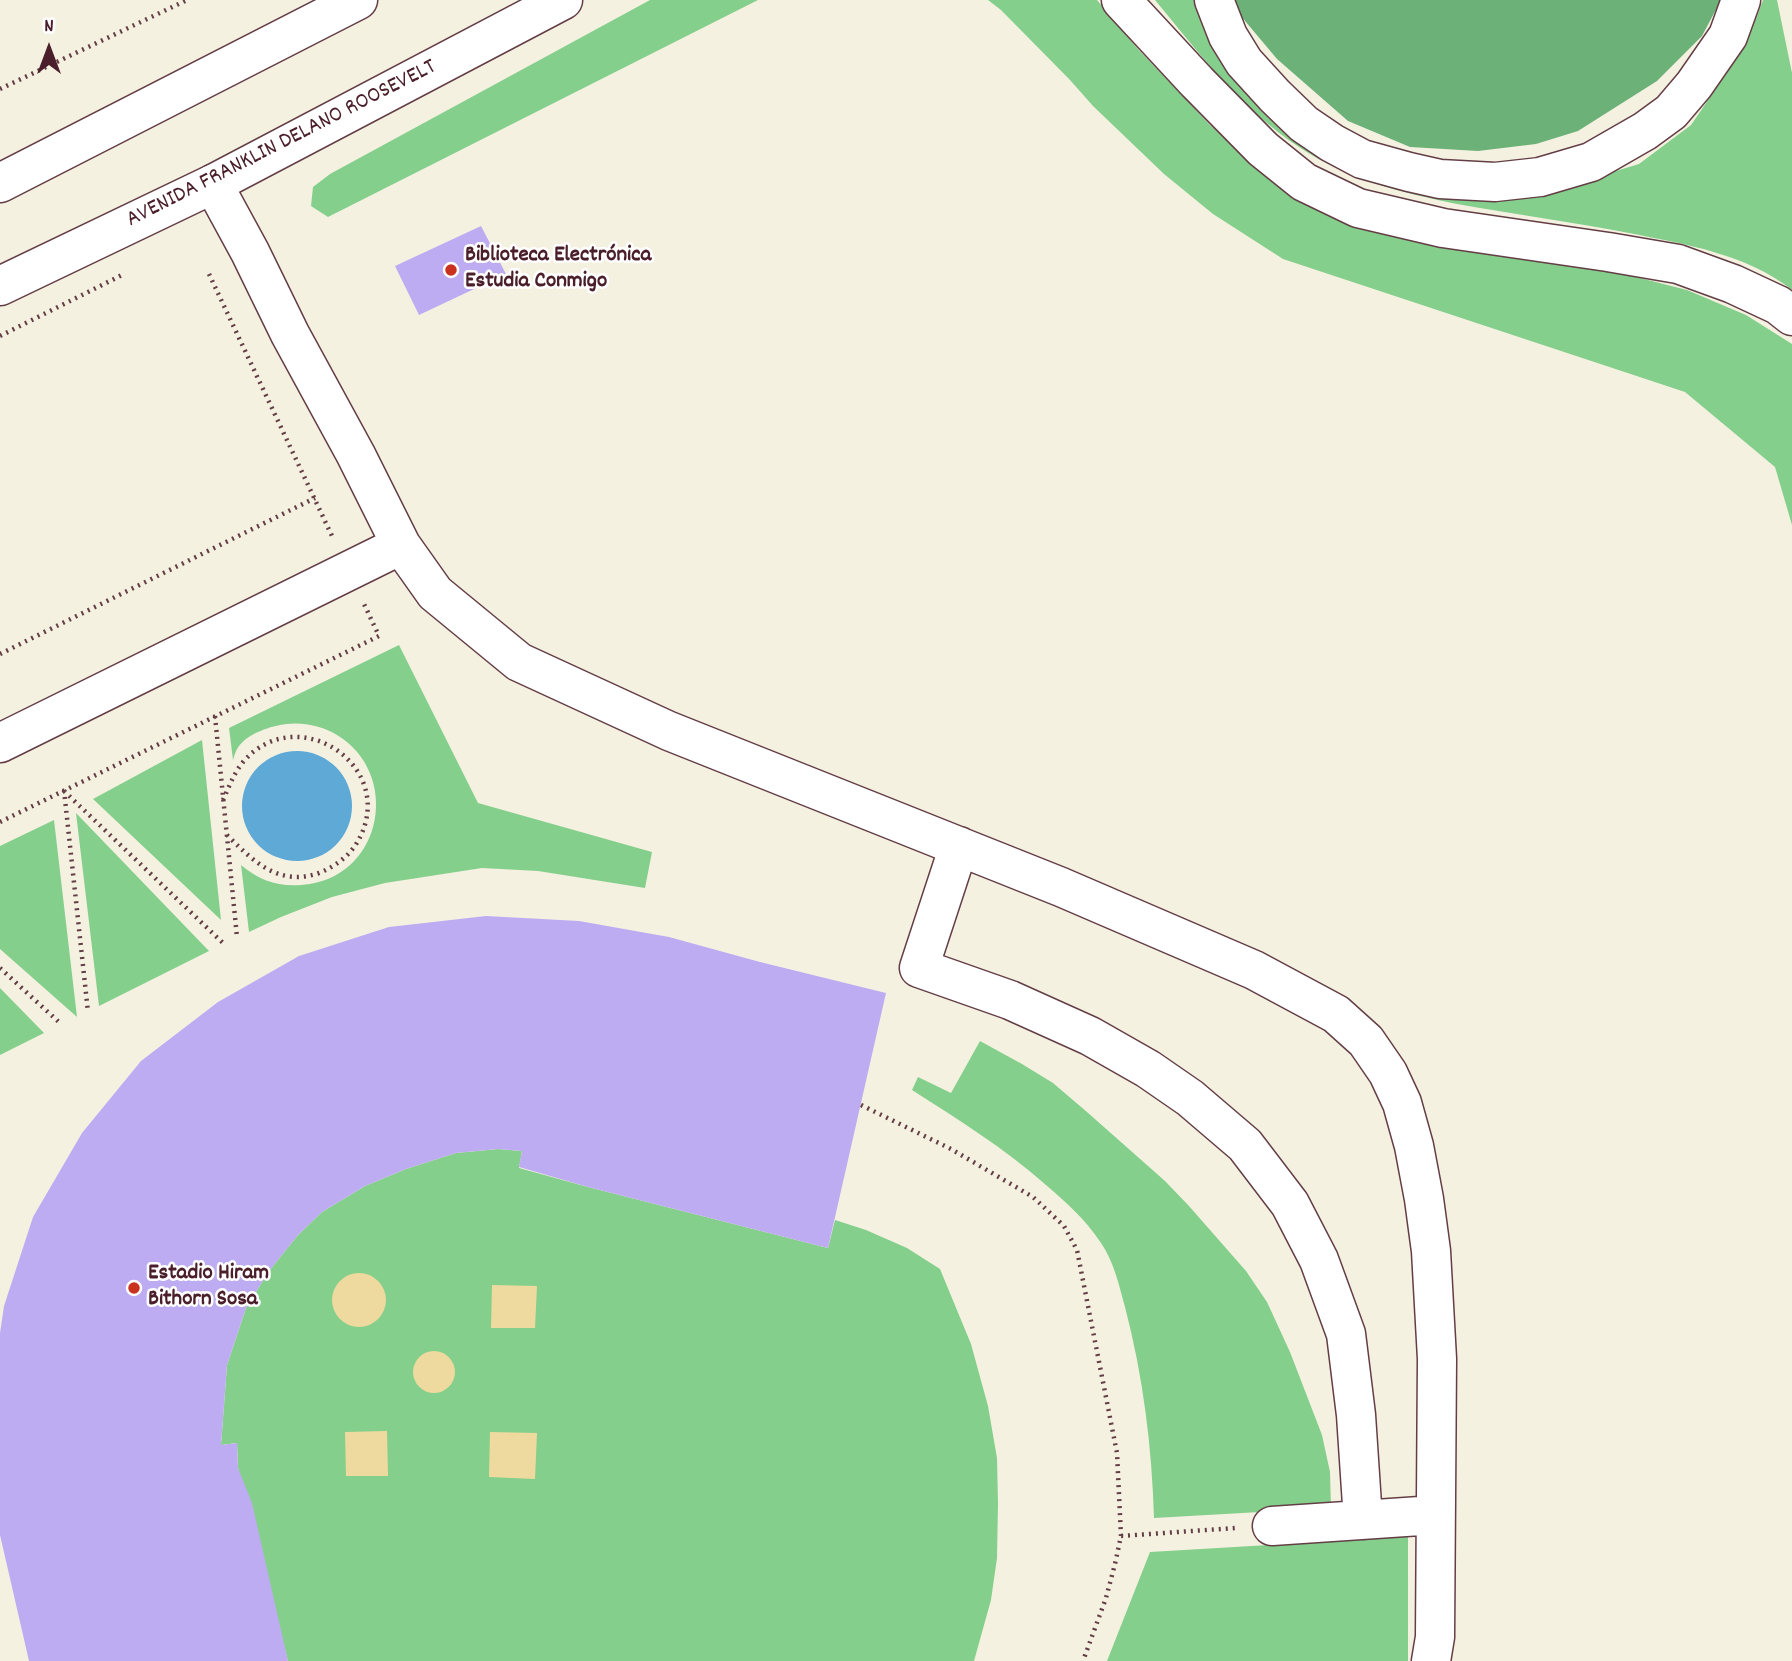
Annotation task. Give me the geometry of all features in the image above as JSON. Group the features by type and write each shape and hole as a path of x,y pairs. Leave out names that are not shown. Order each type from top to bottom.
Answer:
{"main road":[{"path":"0,183 358,0"},
{"name":"AVENIDA FRANKLIN DELANO ROOSEVELT","path":"0,286 214,184 563,0"},
{"path":"1121,0 1263,149 1304,182 1358,208 1443,228 1678,264 1733,284 1778,305 1792,316"},
{"path":"1214,0 1228,36 1244,62 1304,124 1332,143 1362,159 1409,172 1440,179 1495,182 1540,177 1591,162 1671,112 1695,85 1728,36 1741,0"},
{"path":"214,184 401,545 435,593 519,662 669,731 1061,887 1265,975 1336,1014 1366,1041 1388,1073 1402,1103 1414,1146 1431,1251 1437,1359 1435,1637 1431,1661"},
{"path":"0,743 401,545"},
{"path":"959,846 919,968 1010,1000 1090,1036 1148,1069 1190,1098 1245,1146 1290,1204 1319,1260 1346,1334 1356,1415 1363,1520"},
{"path":"1272,1526 1436,1515"}],"path":[{"path":"0,89 187,0"},
{"path":"0,336 134,268"},
{"path":"0,654 315,498"},
{"path":"215,716 237,937"},
{"path":"223,800 236,772 250,755 267,744 288,737 299,737 320,740 347,757 364,784 368,805 365,826 355,846 341,861 312,875 290,876 270,871 252,859 226,834"},
{"path":"88,1012 64,790 224,944"},
{"path":"0,968 61,1024"},
{"path":"861,1105 951,1149 1033,1197 1064,1226 1077,1250 1117,1453 1121,1536 1106,1598 1083,1661"},
{"path":"1121,1536 1272,1526"}],"green space":[{"path":"650,0 758,0 328,217 311,206 313,187 330,174"},
{"path":"988,0 1097,0 1137,48 1210,125 1288,188 1687,290 1746,315 1792,344 1792,525 1775,467 1685,392 1283,259 1213,214 1164,174"},
{"path":"1155,0 1196,0 1302,140 1566,186 1639,164 1691,125 1728,71 1763,0 1777,0 1792,73 1792,290 1755,267 1693,246 1457,204 1375,183 1337,168 1299,147 1258,115 1222,79"},
{"path":"1231,0 1721,0 1702,36 1657,81 1578,131 1536,144 1478,151 1410,147 1348,121 1277,59 1235,9"},
{"path":"399,645 478,803 652,852 645,888 538,871 482,868 385,883 332,897 249,932 241,865 265,880 290,885 310,884 335,876 354,861 368,842 375,819 376,796 370,773 357,752 331,732 306,724 274,726 243,741 233,760 229,728"},
{"path":"202,740 221,920 93,799"},
{"path":"76,813 209,951 99,1006"},
{"path":"54,820 77,1017 0,949 0,846"},
{"path":"0,988 44,1033 0,1055"},
{"path":"980,1041 1053,1083 1087,1112 1165,1181 1246,1271 1267,1302 1290,1352 1322,1435 1330,1472 1331,1508 1154,1518 1149,1438 1142,1385 1118,1282 1106,1250 1076,1212 1030,1172 981,1135 912,1090 918,1077 951,1093"},
{"path":"498,1149 522,1151 519,1168 828,1248 835,1220 907,1248 940,1269 971,1344 988,1406 997,1458 997,1558 991,1600 974,1661 288,1661 238,1468 237,1443 221,1445 227,1365 246,1308 269,1271 298,1235 322,1212 365,1186 406,1169 456,1153"},
{"path":"1408,1536 1408,1661 1107,1661 1150,1552"}],"sand":[{"path":"359,1273 378,1281 386,1300 378,1319 359,1327 340,1319 332,1300 340,1281"},
{"path":"492,1285 537,1286 535,1328 491,1328"},
{"path":"434,1351 449,1357 455,1372 449,1387 434,1393 419,1387 413,1372 419,1357"},
{"path":"387,1431 388,1476 346,1476 345,1432"},
{"path":"490,1432 537,1433 535,1479 489,1477"}],"water":[{"path":"297,751 318,755 336,767 348,785 352,806 348,827 336,845 318,857 297,861 276,857 258,845 246,827 242,806 246,785 258,767 276,755"}],"building":[{"name":"Biblioteca Electrónica Estudia Conmigo","path":"481,226 506,274 419,315 395,266"},
{"name":"Estadio Hiram Bithorn Sosa","path":"486,916 579,921 669,937 886,993 828,1248 519,1167 522,1151 498,1149 456,1153 365,1186 322,1212 298,1235 269,1271 246,1308 227,1365 221,1445 237,1443 238,1468 252,1503 288,1661 29,1661 0,1535 0,1333 4,1306 33,1217 82,1133 141,1061 218,1002 299,956 389,927"}],"place":[{"name":"Biblioteca Electrónica Estudia Conmigo","path":"451,270"},
{"name":"Estadio Hiram Bithorn Sosa","path":"134,1288"}]}
